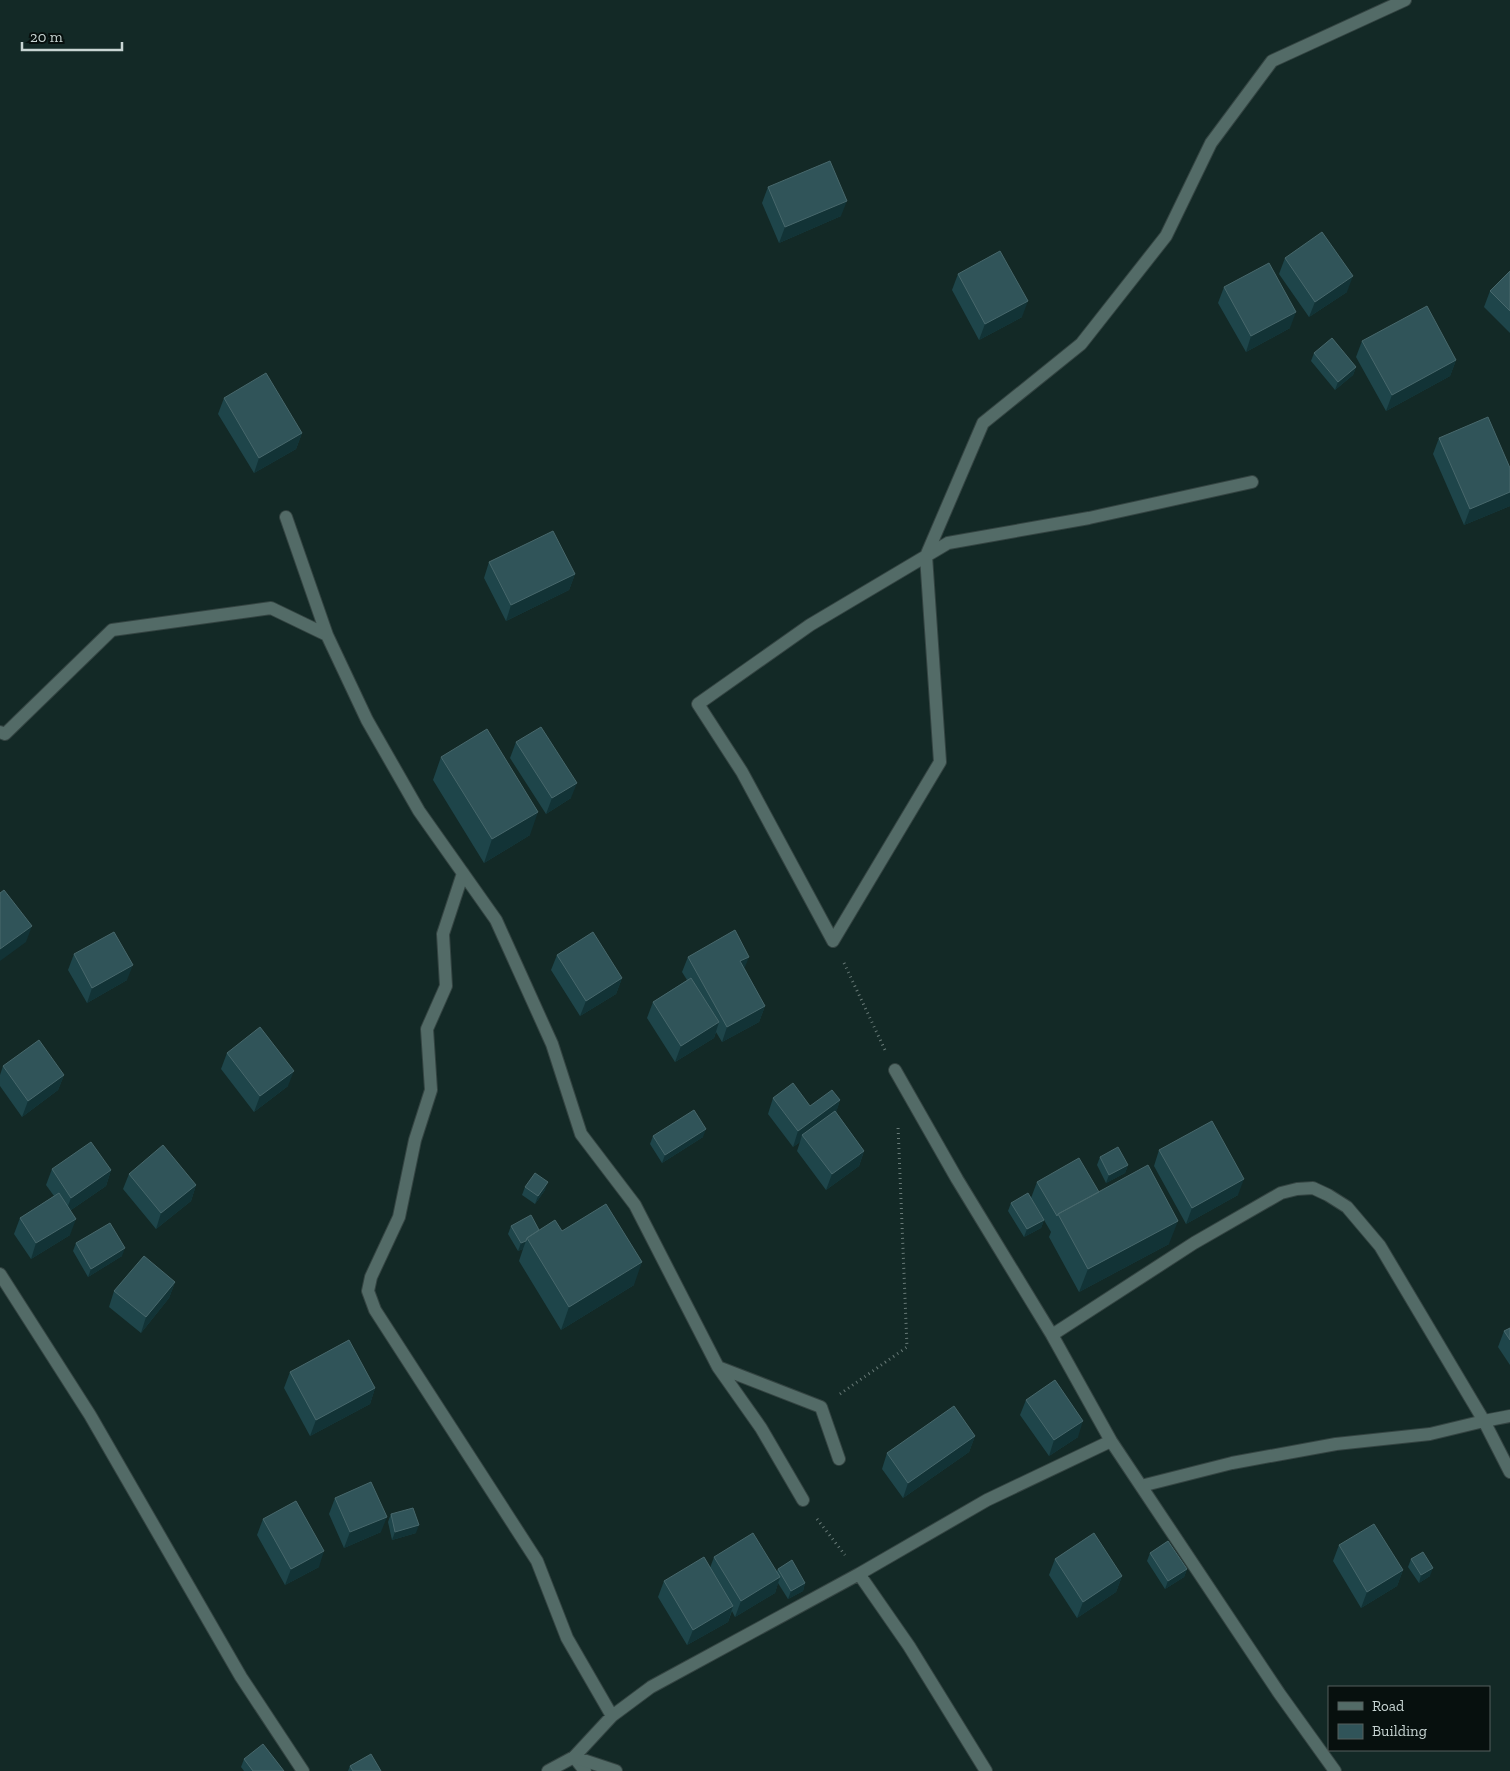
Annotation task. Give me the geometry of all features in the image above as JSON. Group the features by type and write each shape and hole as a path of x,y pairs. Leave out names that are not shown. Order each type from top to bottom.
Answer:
{"street":[{"path":"833,941 940,762 926,556 983,423 1081,344 1166,236 1211,144 1272,61 1405,0"},
{"path":"833,941 742,772 698,704 810,625 948,543 1089,518 1252,482"},
{"path":"286,517 327,635 367,720 414,802 496,920 552,1044 581,1134 635,1206 718,1367 761,1428 803,1500"},
{"path":"0,732 6,734 112,630 271,608 327,635"},
{"path":"463,873 443,934 446,986 427,1029 431,1090 415,1140 399,1217 371,1277 368,1291 375,1310 538,1560 567,1638 612,1716"},
{"path":"895,1070 961,1187 1052,1335 1111,1441 1279,1693 1335,1771"},
{"path":"1052,1335 1194,1243 1281,1193 1313,1188 1347,1207 1380,1246 1484,1421 1510,1472"},
{"path":"0,1274 90,1415 241,1677 303,1771"},
{"path":"718,1367 821,1407 839,1459"},
{"path":"1141,1486 1232,1463 1336,1444 1430,1434 1510,1416"},
{"path":"548,1771 574,1757 612,1716 651,1687 859,1574 987,1500 1111,1441"},
{"path":"859,1574 909,1646 986,1771"},
{"path":"574,1757 585,1771"},
{"path":"574,1757 616,1771"}],"path":[{"path":"833,941 895,1070"},
{"path":"821,1407 907,1347 897,1120"},
{"path":"803,1500 859,1574"}],"building":[{"path":"830,161 847,201 785,227 768,187"},
{"path":"1322,232 1353,276 1315,302 1285,258"},
{"path":"1000,251 1028,301 985,324 958,274"},
{"path":"1269,263 1296,312 1251,336 1224,287"},
{"path":"1510,271 1510,311 1490,291"},
{"path":"1427,306 1456,360 1392,395 1362,341"},
{"path":"1332,338 1356,367 1338,382 1314,353"},
{"path":"266,373 302,433 259,458 224,398"},
{"path":"1488,417 1510,468 1510,492 1470,509 1439,438"},
{"path":"553,531 575,574 511,605 489,562"},
{"path":"541,727 577,783 552,798 516,742"},
{"path":"487,729 538,812 492,839 441,757"},
{"path":"4,890 32,926 0,949 0,893"},
{"path":"735,930 749,957 740,961 765,1006 727,1027 688,957"},
{"path":"114,932 133,965 92,988 74,954"},
{"path":"593,932 622,978 586,1001 557,955"},
{"path":"691,978 719,1022 681,1046 653,1002"},
{"path":"260,1027 294,1071 260,1096 227,1053"},
{"path":"39,1040 64,1075 28,1101 3,1066"},
{"path":"793,1083 810,1106 832,1090 840,1100 798,1131 773,1098"},
{"path":"694,1110 706,1129 665,1155 653,1136"},
{"path":"835,1111 864,1151 832,1174 802,1135"},
{"path":"1212,1121 1244,1179 1192,1208 1159,1150"},
{"path":"91,1142 111,1170 71,1198 52,1169"},
{"path":"163,1145 196,1185 161,1213 129,1174"},
{"path":"1118,1147 1128,1165 1109,1175 1100,1157"},
{"path":"1079,1158 1099,1192 1057,1216 1037,1182"},
{"path":"1148,1165 1178,1221 1088,1269 1058,1214"},
{"path":"535,1173 548,1182 538,1196 525,1187"},
{"path":"59,1193 76,1219 36,1243 20,1218"},
{"path":"1028,1193 1044,1220 1027,1229 1011,1203"},
{"path":"606,1204 642,1262 569,1307 527,1238 555,1220 562,1231"},
{"path":"531,1215 539,1230 521,1243 511,1226"},
{"path":"110,1223 125,1248 91,1269 76,1243"},
{"path":"144,1256 175,1282 146,1317 114,1291"},
{"path":"1510,1328 1510,1340 1504,1331"},
{"path":"349,1340 375,1388 316,1420 290,1372"},
{"path":"1055,1380 1083,1421 1054,1440 1026,1400"},
{"path":"954,1406 975,1436 908,1483 887,1453"},
{"path":"371,1482 387,1517 350,1532 335,1498"},
{"path":"296,1501 324,1551 291,1569 263,1519"},
{"path":"413,1508 419,1525 395,1532 391,1514"},
{"path":"1374,1524 1403,1570 1367,1592 1339,1545"},
{"path":"753,1533 780,1577 741,1601 714,1557"},
{"path":"1094,1533 1122,1576 1083,1602 1055,1559"},
{"path":"1168,1541 1187,1569 1168,1581 1150,1553"},
{"path":"1423,1552 1433,1568 1421,1575 1411,1559"},
{"path":"704,1557 733,1606 693,1630 664,1581"},
{"path":"792,1560 805,1583 791,1591 778,1569"},
{"path":"263,1744 284,1771 253,1771 244,1759"},
{"path":"371,1754 381,1771 353,1771 350,1766"}]}
